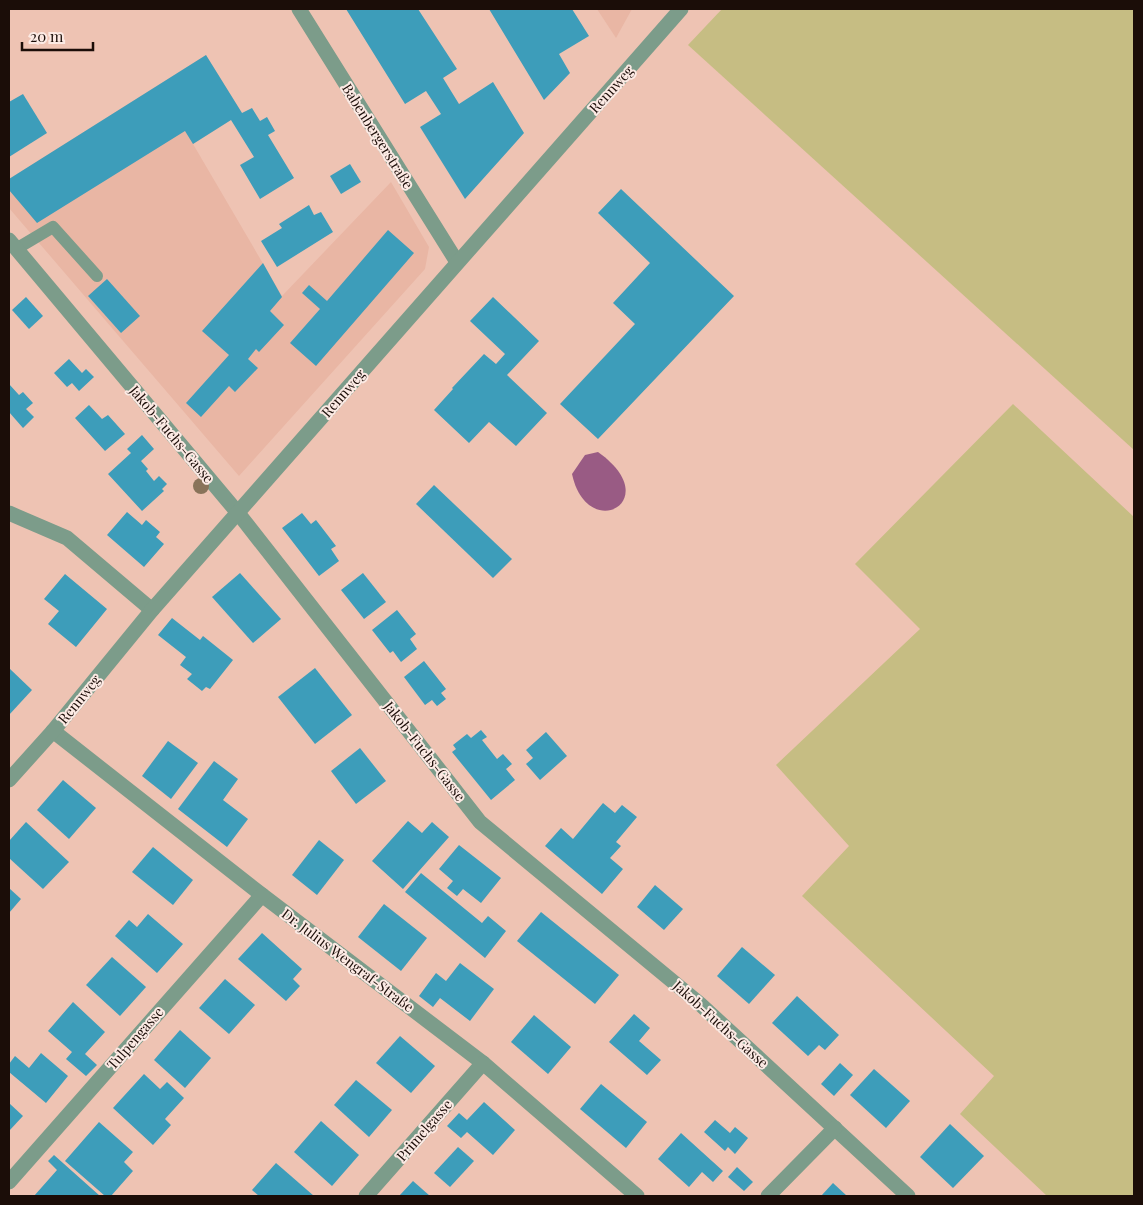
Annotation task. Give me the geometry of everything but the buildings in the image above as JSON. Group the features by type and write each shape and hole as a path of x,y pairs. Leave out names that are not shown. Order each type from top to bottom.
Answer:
{"street":[{"name":"Babenbergerstraße","path":"300,9 457,262"},
{"name":"Rennweg","path":"9,780 53,731 152,610 682,9"},
{"name":"Jakob-Fuchs-Gasse","path":"13,244 238,513 480,822 700,1004 908,1196"},
{"path":"9,513 67,538 152,610"},
{"name":"Dr. Julius Wengraf-Straße","path":"53,731 262,895 482,1063 637,1196"},
{"name":"Tulpengasse","path":"9,1182 262,895"},
{"name":"Primelgasse","path":"366,1196 482,1063"},
{"path":"768,1196 835,1128"}],"lane":[{"path":"13,244 53,226 97,276"}],"shaded area":[{"path":"597,9 632,9 616,38"},
{"path":"722,9 1134,9 1134,450 688,45"},
{"path":"206,55 242,113 193,144 282,296 391,182 429,247 425,269 239,476 9,208 9,179"},
{"path":"1013,404 1134,517 1134,1196 1047,1196 960,1114 994,1076 802,896 849,846 776,765 920,629 855,564"},
{"path":"598,452 617,470 625,486 624,499 616,508 605,511 592,507 580,495 572,474 585,455"}]}
